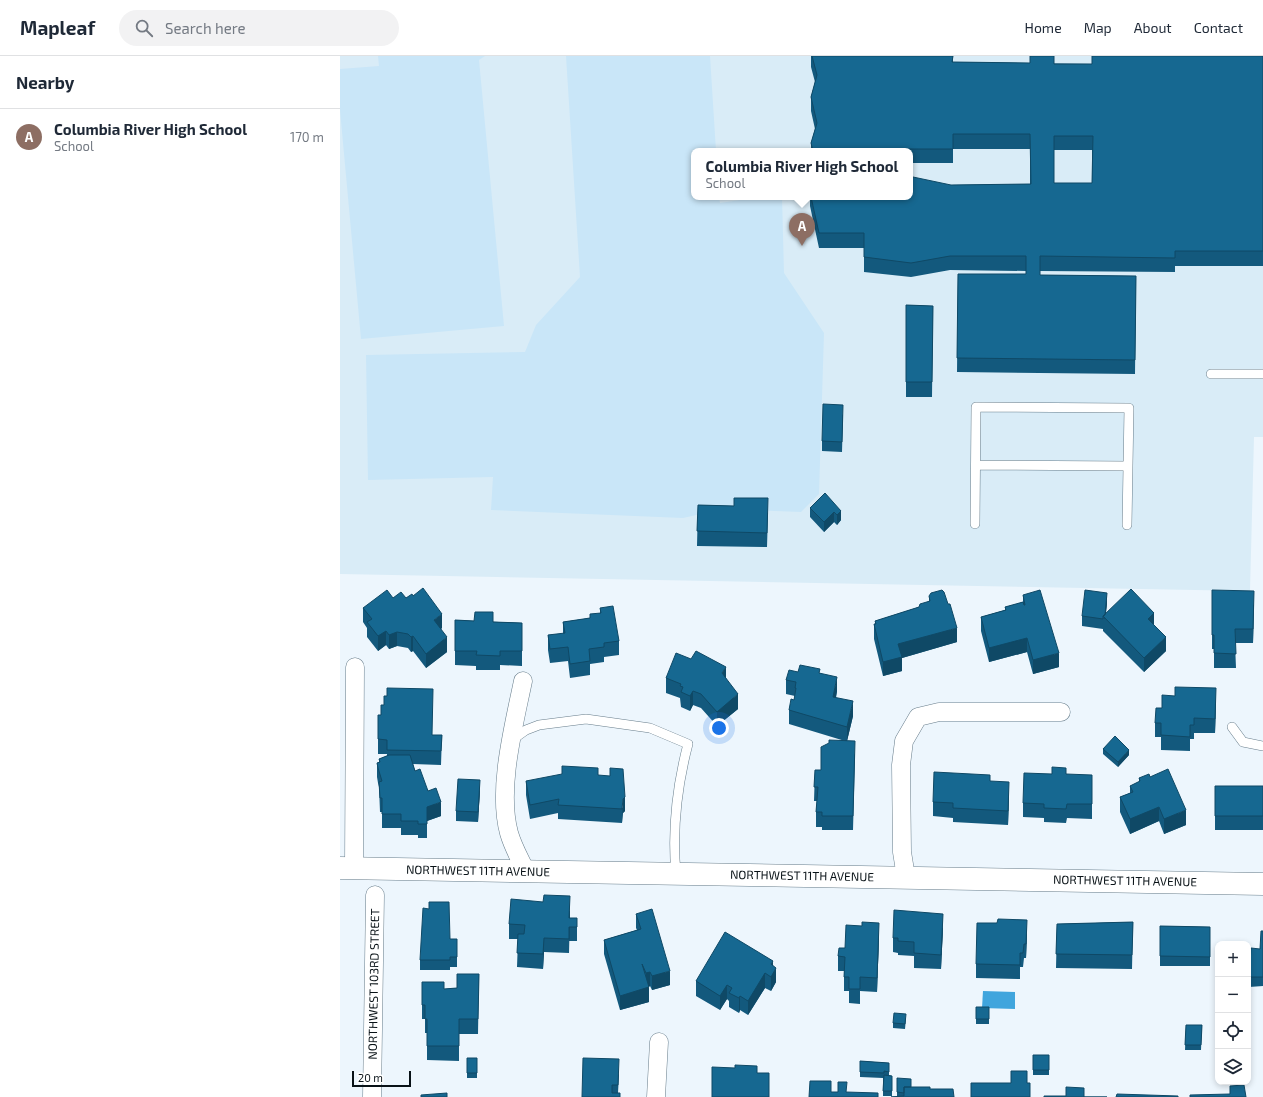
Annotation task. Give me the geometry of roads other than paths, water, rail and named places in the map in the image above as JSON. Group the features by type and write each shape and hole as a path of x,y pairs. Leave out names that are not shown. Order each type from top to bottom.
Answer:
{"street":[{"path":"347,868 355,666"},
{"path":"523,681 508,758 506,818 513,844 526,872"},
{"path":"906,877 902,852 901,765 904,741 918,717 939,712 1061,712"},
{"name":"NORTHWEST 11TH AVENUE","path":"347,868 1263,884"},
{"name":"NORTHWEST 103RD STREET","path":"372,1097 375,895"},
{"path":"656,1097 659,1042"}],"lane":[{"path":"1212,374 1263,374"},
{"path":"975,524 976,407 1129,408 1128,526"},
{"path":"976,465 1128,466"},
{"path":"512,740 526,730 539,725 586,719 603,720 650,728 688,744 679,776 674,851 676,874"},
{"path":"1232,727 1243,742 1263,746"}],"water":[{"path":"983,991 1015,992 1015,1009 982,1008"}],"place":[{"name":"Columbia River High School","path":"802,246"}]}
